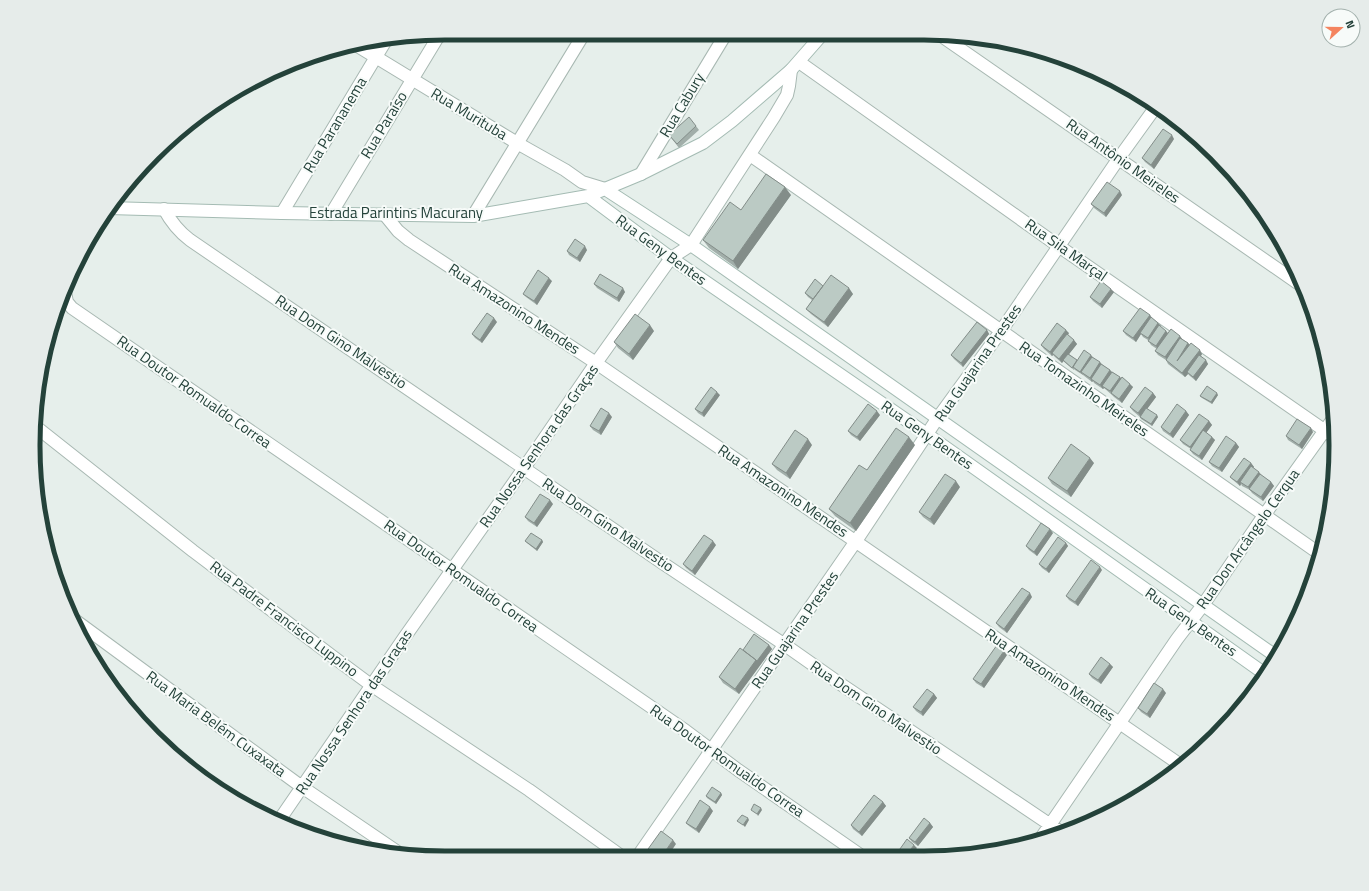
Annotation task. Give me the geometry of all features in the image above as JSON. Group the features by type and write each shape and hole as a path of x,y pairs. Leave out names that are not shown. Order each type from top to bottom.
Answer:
{"street":[{"name":"Rua Paraíso","path":"331,214 436,40"},
{"path":"473,216 516,143 580,40"},
{"name":"Rua Cabury","path":"641,174 722,40"},
{"name":"Estrada Parintins Macurany","path":"117,208 282,213 473,216 588,196 641,174 703,143 732,121 795,66 817,40"},
{"name":"Rua Antônio Meireles","path":"949,41 1293,280"},
{"name":"Rua Parananema","path":"282,213 383,45"},
{"name":"Rua Murituba","path":"362,49 516,143 565,170 582,182 604,189"},
{"name":"Rua Nossa Senhora das Graças","path":"282,816 371,685 671,258 691,246 787,95 795,66"},
{"name":"Rua Sila Marçal","path":"795,66 1060,246 1329,433"},
{"name":"Rua Guajarina Prestes","path":"641,851 785,645 928,435 937,419 1001,331 1153,111"},
{"name":"Rua Tomazinho Meireles","path":"750,155 1315,550"},
{"path":"582,182 588,196"},
{"name":"Rua Geny Bentes","path":"604,189 691,246 1272,653"},
{"name":"Rua Geny Bentes","path":"588,196 671,258 928,435 1261,672"},
{"name":"Rua Dom Gino Malvestio","path":"164,209 172,223 190,240 785,645 838,683 1055,828"},
{"name":"Rua Amazonino Mendes","path":"385,215 398,231 409,240 596,363 1176,762"},
{"name":"Rua Doutor Romualdo Correa","path":"67,302 72,308 686,731 854,851"},
{"name":"Rua Padre Francisco Luppino","path":"41,430 193,550 371,685 529,790 613,851"},
{"name":"Rua Don Arcângelo Cerqua","path":"1045,832 1265,514 1329,436"},
{"name":"Rua Maria Belém Cuxaxata","path":"82,626 302,788 393,848"}],"building":[{"path":"689,117 696,126 677,144 669,135"},
{"path":"1163,129 1172,135 1151,165 1142,158"},
{"path":"766,174 785,187 733,261 703,240 730,202 741,210"},
{"path":"1107,182 1120,191 1104,213 1091,204"},
{"path":"575,239 585,246 577,258 567,251"},
{"path":"538,270 549,278 534,301 523,294"},
{"path":"600,274 623,288 617,298 594,284"},
{"path":"831,275 849,288 824,322 806,309"},
{"path":"815,279 823,286 813,299 805,293"},
{"path":"1101,281 1111,289 1100,304 1090,297"},
{"path":"1140,308 1150,315 1133,338 1123,331"},
{"path":"487,313 494,318 480,340 472,334"},
{"path":"635,314 650,325 629,354 614,342"},
{"path":"1151,317 1158,323 1148,338 1140,333"},
{"path":"977,322 987,330 961,363 951,355"},
{"path":"1057,323 1066,330 1050,352 1041,345"},
{"path":"1159,325 1166,331 1156,346 1148,341"},
{"path":"1171,329 1180,336 1165,357 1155,351"},
{"path":"1067,334 1074,340 1059,359 1052,353"},
{"path":"1180,338 1188,343 1177,361 1191,343 1200,350 1182,373 1166,360"},
{"path":"1084,350 1091,355 1080,372 1073,367"},
{"path":"1068,354 1077,360 1072,368 1063,360"},
{"path":"1199,355 1206,360 1193,377 1187,372"},
{"path":"1092,357 1100,362 1090,378 1081,372"},
{"path":"1101,364 1110,370 1100,385 1091,379"},
{"path":"1112,372 1120,377 1110,391 1102,386"},
{"path":"1122,377 1130,384 1119,399 1111,393"},
{"path":"1207,386 1217,393 1211,402 1200,396"},
{"path":"711,387 717,392 702,413 695,409"},
{"path":"1145,387 1153,393 1138,413 1130,407"},
{"path":"868,404 877,411 857,437 848,431"},
{"path":"1177,404 1186,411 1170,434 1161,427"},
{"path":"601,408 609,413 599,431 590,426"},
{"path":"1146,408 1157,415 1151,424 1140,417"},
{"path":"1199,414 1209,421 1190,447 1180,440"},
{"path":"1297,419 1311,428 1299,445 1286,436"},
{"path":"896,428 909,437 850,523 829,509 859,465 867,470"},
{"path":"795,430 808,439 786,473 772,464"},
{"path":"1203,430 1212,437 1199,456 1190,450"},
{"path":"1226,436 1236,443 1219,468 1209,462"},
{"path":"1071,444 1090,458 1067,491 1048,478"},
{"path":"1244,458 1251,463 1237,482 1230,477"},
{"path":"1251,466 1259,472 1248,487 1240,482"},
{"path":"945,474 956,481 930,519 919,512"},
{"path":"1260,474 1271,482 1261,497 1249,489"},
{"path":"540,494 550,500 534,523 525,517"},
{"path":"1041,523 1050,529 1034,552 1026,546"},
{"path":"531,533 542,540 536,549 525,541"},
{"path":"704,535 713,541 692,571 683,564"},
{"path":"1058,537 1066,543 1046,569 1039,564"},
{"path":"1091,560 1100,567 1075,602 1066,596"},
{"path":"1022,588 1030,593 1004,629 996,623"},
{"path":"754,634 769,645 757,661 743,650"},
{"path":"997,645 1004,651 981,684 973,679"},
{"path":"740,648 756,660 735,689 719,677"},
{"path":"1101,657 1110,664 1098,680 1089,674"},
{"path":"1154,683 1163,689 1147,714 1138,708"},
{"path":"927,689 934,694 921,712 913,707"},
{"path":"712,787 721,793 715,802 706,796"},
{"path":"874,795 883,802 859,832 851,825"},
{"path":"700,800 710,807 696,829 686,823"},
{"path":"754,804 761,808 757,814 751,810"},
{"path":"742,815 748,818 743,825 737,821"},
{"path":"924,818 930,823 915,842 909,838"},
{"path":"661,831 673,840 665,851 647,851"},
{"path":"907,839 914,845 910,851 899,851"}]}
